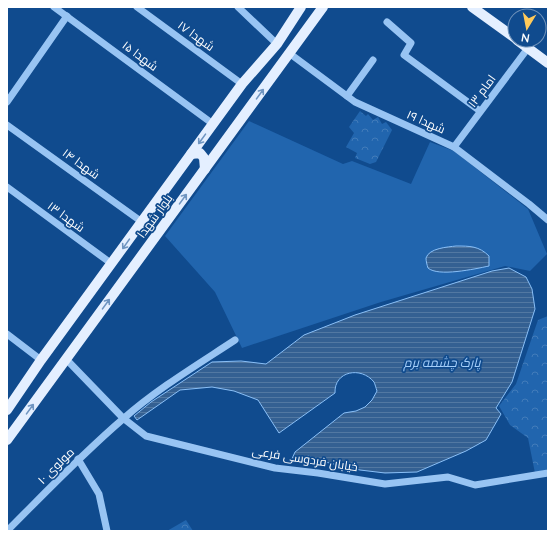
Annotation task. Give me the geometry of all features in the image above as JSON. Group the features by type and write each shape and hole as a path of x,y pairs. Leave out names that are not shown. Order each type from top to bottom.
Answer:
{"main road":[{"name":"بلوار شهدا","path":"7,410 41,360 242,84 276,44 301,7"},
{"name":"بلوار شهدا","path":"7,440 323,7"},
{"path":"472,7 507,32"},
{"path":"528,48 548,63"},
{"path":"191,154 200,153 204,158 205,169"}],"street":[{"name":"شهدا ۱۵","path":"54,7 213,124"},
{"name":"شهدا ۱۷","path":"137,7 242,84"},
{"path":"238,7 276,44"},
{"path":"8,98 67,16"},
{"path":"387,22 411,44 404,54 480,111"},
{"name":"امام ۱۳","path":"454,147 528,48"},
{"name":"شهدا ۱۹","path":"289,53 355,102 454,147 548,220"},
{"path":"347,96 373,60"},
{"name":"شهدا ۱۴","path":"7,125 142,222"},
{"name":"شهدا ۱۳","path":"7,187 112,264"},
{"path":"7,334 41,360"},
{"name":"مولوی ۱۰","path":"7,531 78,459 123,418 168,384 235,340"},
{"name":"خیابان فردوسی فرعی","path":"66,359 123,418 146,436 275,468 318,473 384,484 448,477 475,485 548,473"},
{"path":"78,459 99,494 107,531"}],"green space":[{"path":"360,111 366,116 368,114 373,120 378,117 382,124 386,122 392,130 376,162 370,164 355,158 357,153 346,147 354,133 349,127"},
{"path":"249,121 343,164 352,161 411,184 430,142 454,151 528,209 547,254 530,271 505,266 381,302 242,348 215,292 165,236"},
{"path":"548,316 548,469 535,473 528,438 510,425 499,406 516,384 538,320"},
{"path":"186,520 193,531 167,531"}],"water":[{"path":"456,246 478,248 482,250 489,256 489,266 448,272 433,271 428,268 426,258 431,252"},
{"name":"پارک چشمه برم","path":"509,268 526,277 532,289 535,309 512,382 496,408 501,414 486,440 466,451 417,472 385,473 360,470 325,462 308,456 296,462 291,461 295,452 344,413 356,411 365,407 372,400 377,391 375,384 369,377 362,374 349,373 343,376 336,386 335,393 279,433 258,400 234,391 212,387 180,390 137,420 134,416 151,402 212,362 241,361 266,364 304,335 355,315 492,271"}]}
